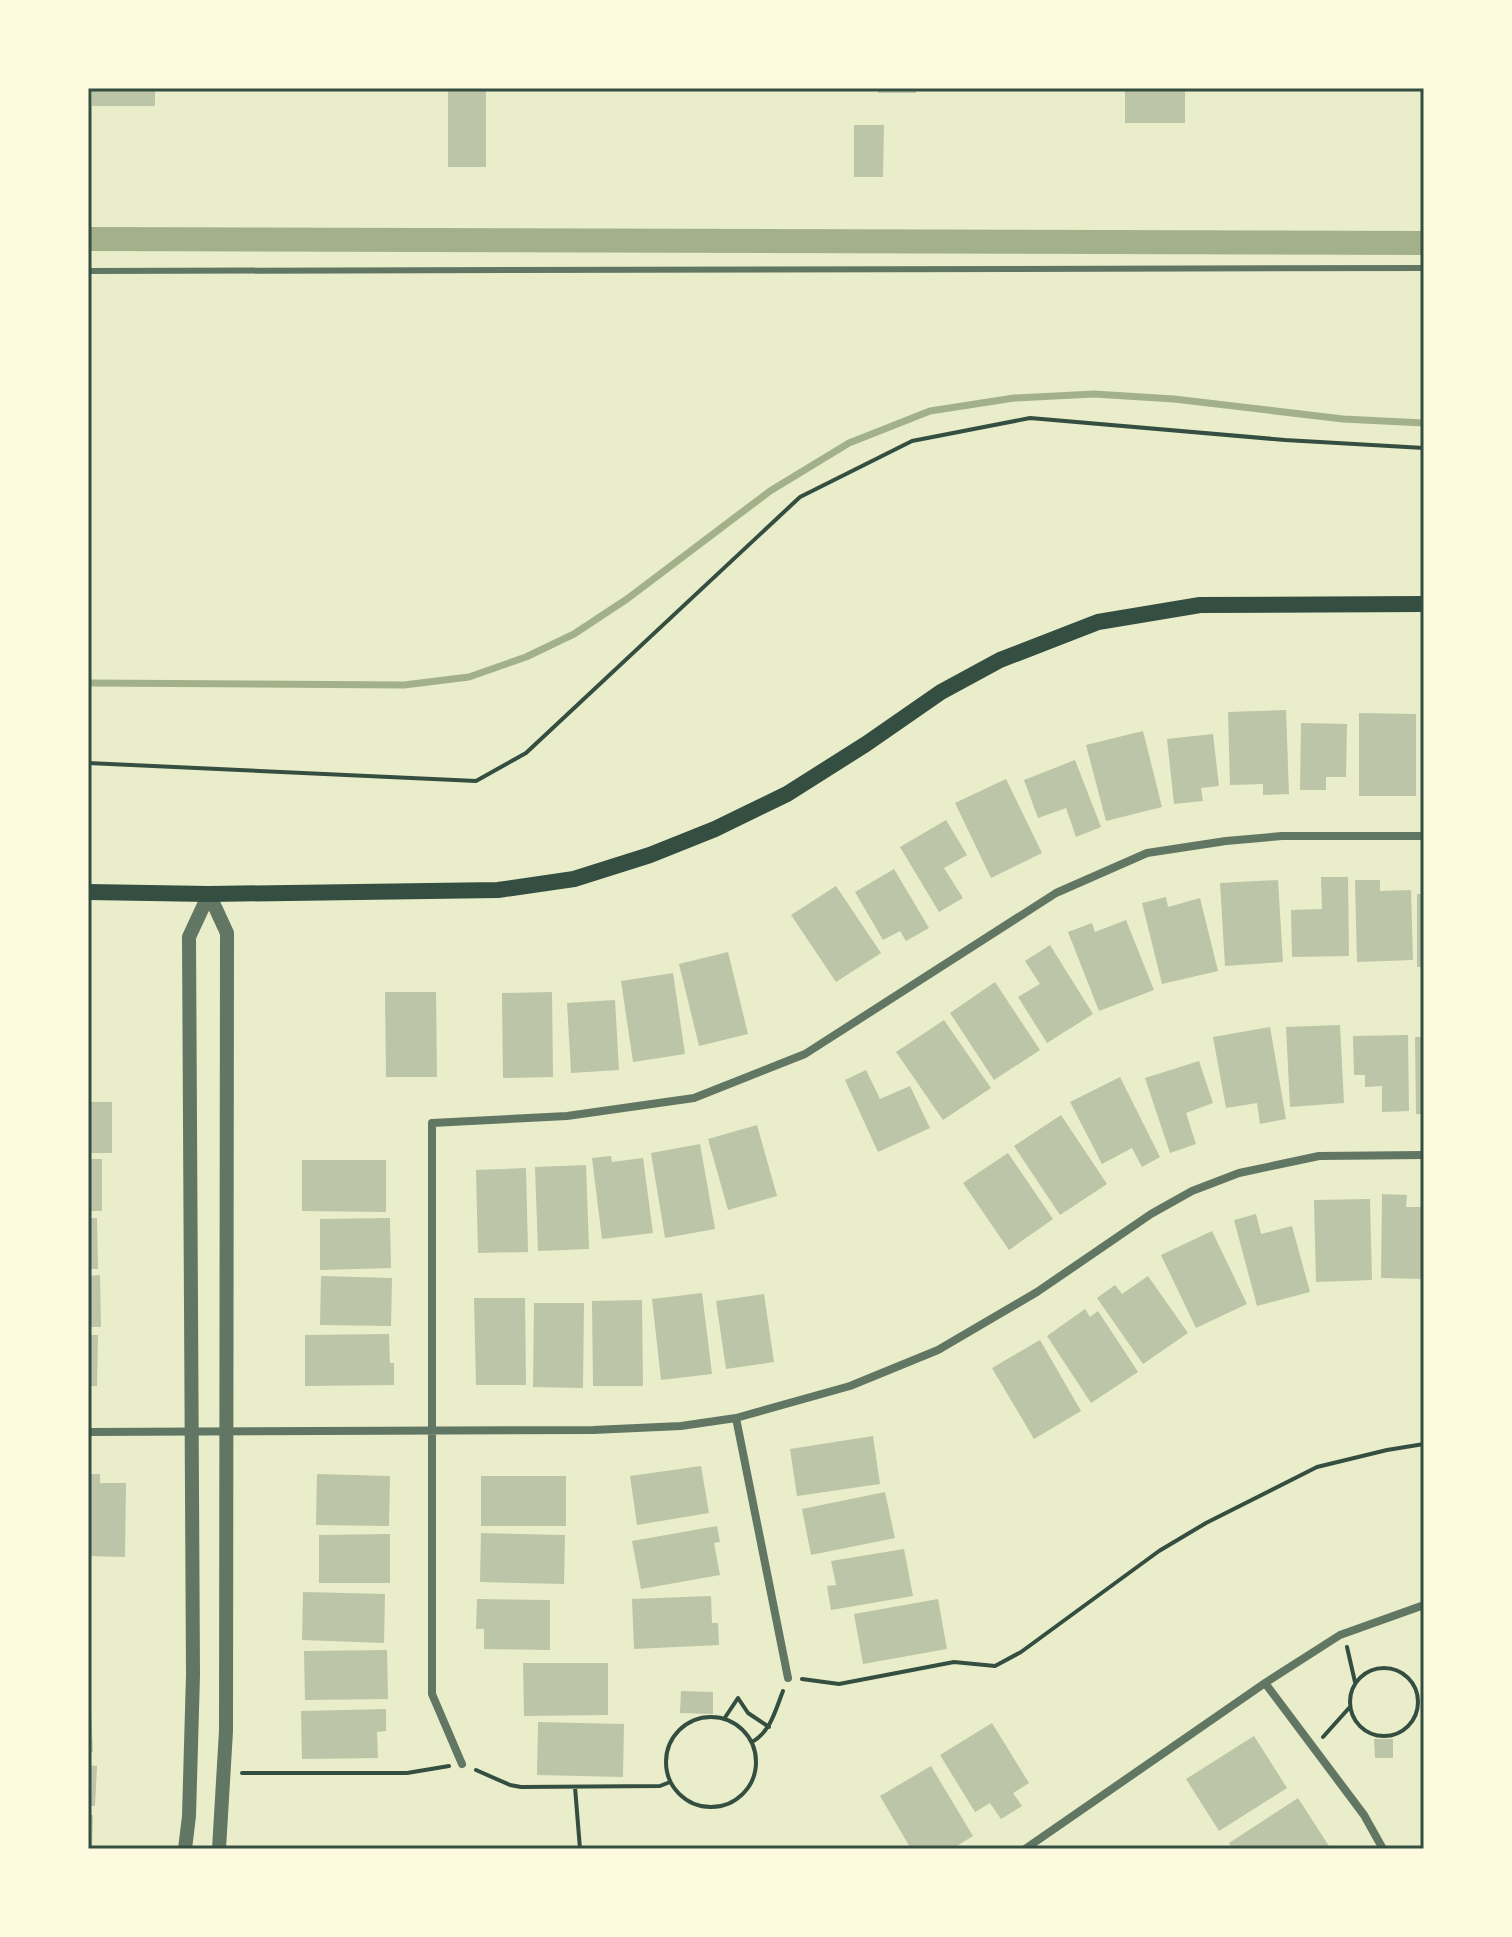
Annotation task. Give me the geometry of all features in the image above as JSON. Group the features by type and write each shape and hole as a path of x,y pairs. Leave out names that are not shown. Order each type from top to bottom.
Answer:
{"main road":[{"path":"88,892 209,894 498,890 574,879 650,855 787,794 941,692 1000,660 1098,622 1200,605 1424,604"}],"street":[{"path":"462,1764 432,1694 432,1123 567,1116 694,1098 805,1054 1056,893 1147,853 1282,836 1424,836"},
{"path":"185,1849 189,1816 193,1675 189,937 209,894"},
{"path":"209,894 227,933 228,1433 224,1773 219,1849"},
{"path":"88,1432 434,1431 681,1426 736,1418 850,1386 938,1350 1037,1292 1151,1214 1192,1191 1239,1173 1319,1156 1424,1155"},
{"path":"736,1418 788,1678"},
{"path":"1025,1849 1265,1683 1340,1635 1424,1605"},
{"path":"1265,1683 1364,1815 1383,1849"}],"lane":[{"path":"88,271 1424,268"}],"path":[{"path":"88,763 476,781 526,753 800,497 912,441 1030,418 1285,440 1424,448"},
{"path":"752,1742 769,1727 788,1678 839,1684 954,1662 995,1666 1021,1652 1147,1559 1219,1516 1317,1467 1424,1444"},
{"path":"1340,1635 1349,1651 1355,1683"},
{"path":"1376,1668 1394,1669 1409,1679 1415,1687 1418,1705 1411,1722 1404,1729 1382,1735 1361,1726 1350,1706 1355,1683 1376,1668"},
{"path":"724,1719 738,1698 748,1713 769,1727"},
{"path":"1312,1745 1335,1726 1350,1706"},
{"path":"705,1716 724,1719 745,1732 752,1742 757,1759 755,1773 750,1787 740,1798 712,1808 698,1806 685,1800 670,1782 665,1765 666,1751 680,1728 692,1720 705,1716"},
{"path":"224,1773 407,1773 462,1764 510,1785 660,1786 670,1782"},
{"path":"575,1787 580,1849"}],"building":[{"path":"92,88 155,88 155,106 92,106"},
{"path":"448,88 486,88 486,167 448,167"},
{"path":"878,88 916,88 916,93 878,93"},
{"path":"1125,88 1185,88 1185,123 1125,123"},
{"path":"854,125 884,125 883,177 854,177"},
{"path":"1286,710 1289,794 1263,795 1263,784 1230,785 1228,712"},
{"path":"1359,713 1416,714 1416,796 1359,796"},
{"path":"1301,723 1347,724 1346,777 1326,777 1326,790 1300,790"},
{"path":"1143,731 1162,807 1106,821 1086,745"},
{"path":"1213,734 1219,786 1201,788 1203,801 1174,804 1167,739"},
{"path":"1075,760 1101,827 1076,837 1066,808 1038,818 1024,780"},
{"path":"1006,779 1042,853 991,878 955,803"},
{"path":"946,820 967,855 944,868 963,898 939,912 900,847"},
{"path":"894,869 929,928 906,941 900,931 883,940 855,892"},
{"path":"1321,877 1348,877 1349,956 1292,957 1291,910 1322,909"},
{"path":"1278,880 1283,962 1225,966 1220,883"},
{"path":"1355,880 1380,880 1380,891 1411,890 1413,960 1357,962"},
{"path":"836,886 881,953 836,982 791,915"},
{"path":"1417,894 1424,894 1424,967 1417,967"},
{"path":"1166,897 1168,907 1200,898 1218,971 1162,984 1142,903"},
{"path":"1126,920 1154,990 1099,1011 1068,932 1092,923 1095,932"},
{"path":"1050,945 1093,1014 1047,1043 1018,997 1040,984 1025,961"},
{"path":"728,952 748,1034 699,1046 679,964"},
{"path":"673,973 685,1054 633,1062 621,981"},
{"path":"995,982 1040,1050 994,1080 950,1013"},
{"path":"385,992 436,992 437,1077 386,1077"},
{"path":"552,992 553,1077 503,1078 502,993"},
{"path":"615,1000 619,1070 571,1073 567,1003"},
{"path":"944,1020 991,1088 943,1120 896,1052"},
{"path":"1340,1025 1344,1103 1290,1107 1286,1027"},
{"path":"1270,1027 1286,1119 1260,1124 1257,1103 1226,1108 1213,1037"},
{"path":"1408,1035 1409,1111 1382,1112 1382,1086 1365,1087 1365,1075 1354,1075 1353,1036"},
{"path":"1415,1037 1424,1037 1424,1114 1416,1114"},
{"path":"1199,1061 1213,1103 1186,1113 1196,1144 1170,1153 1145,1078"},
{"path":"866,1070 880,1099 910,1086 930,1128 878,1152 845,1080"},
{"path":"1120,1077 1160,1157 1142,1167 1132,1148 1102,1164 1070,1102"},
{"path":"88,1102 112,1102 112,1153 88,1153"},
{"path":"1061,1115 1107,1184 1060,1215 1014,1146"},
{"path":"757,1125 777,1196 728,1210 708,1139"},
{"path":"700,1144 715,1229 665,1238 651,1153"},
{"path":"1008,1153 1053,1219 1009,1250 963,1183"},
{"path":"611,1156 612,1162 643,1158 653,1233 602,1239 592,1158"},
{"path":"88,1159 102,1159 102,1211 88,1211"},
{"path":"302,1160 386,1160 386,1212 302,1211"},
{"path":"586,1165 589,1249 538,1251 535,1167"},
{"path":"526,1168 528,1252 478,1253 476,1170"},
{"path":"1382,1194 1407,1195 1406,1207 1424,1207 1424,1279 1381,1278"},
{"path":"1370,1199 1372,1280 1316,1282 1314,1200"},
{"path":"1256,1214 1261,1234 1292,1226 1310,1292 1257,1306 1234,1220"},
{"path":"88,1218 97,1218 98,1269 88,1269"},
{"path":"390,1218 391,1268 320,1270 320,1219"},
{"path":"1212,1231 1247,1304 1196,1328 1161,1255"},
{"path":"100,1275 101,1327 88,1327 88,1276"},
{"path":"321,1276 392,1278 391,1326 320,1325"},
{"path":"1148,1276 1188,1333 1143,1364 1097,1298 1115,1285 1122,1294"},
{"path":"702,1293 712,1374 661,1380 652,1299"},
{"path":"764,1294 774,1362 726,1369 716,1301"},
{"path":"474,1298 525,1298 526,1385 476,1385"},
{"path":"642,1300 643,1386 593,1386 592,1301"},
{"path":"534,1303 584,1303 583,1388 533,1387"},
{"path":"1085,1309 1090,1317 1098,1311 1138,1372 1091,1403 1047,1336"},
{"path":"389,1334 394,1385 305,1386 305,1335"},
{"path":"88,1335 98,1335 97,1386 88,1386"},
{"path":"1040,1340 1081,1411 1034,1439 992,1368"},
{"path":"873,1436 880,1484 797,1496 790,1449"},
{"path":"701,1466 709,1513 637,1525 630,1476"},
{"path":"88,1474 100,1474 100,1483 126,1483 125,1557 88,1556"},
{"path":"317,1474 390,1476 389,1526 316,1525"},
{"path":"481,1476 566,1476 566,1526 481,1526"},
{"path":"885,1492 895,1538 811,1555 802,1509"},
{"path":"717,1526 720,1542 714,1543 720,1575 641,1589 632,1541"},
{"path":"481,1533 565,1535 564,1584 480,1582"},
{"path":"390,1534 390,1583 319,1583 319,1535"},
{"path":"904,1549 913,1596 831,1610 827,1586 836,1585 831,1561"},
{"path":"303,1592 385,1594 384,1643 302,1640"},
{"path":"711,1596 712,1623 718,1623 719,1645 634,1649 632,1599"},
{"path":"477,1599 550,1600 550,1650 484,1649 484,1629 476,1629"},
{"path":"938,1599 947,1649 863,1664 854,1614"},
{"path":"387,1650 388,1699 305,1700 304,1651"},
{"path":"523,1663 608,1663 608,1715 524,1716"},
{"path":"681,1691 713,1692 713,1714 680,1713"},
{"path":"386,1709 386,1731 377,1732 378,1758 302,1759 301,1711"},
{"path":"91,1711 93,1752 88,1752 88,1712"},
{"path":"538,1722 624,1724 623,1777 537,1775"},
{"path":"992,1723 1029,1783 1013,1793 1022,1806 1001,1819 990,1803 975,1812 940,1755"},
{"path":"1254,1736 1287,1788 1219,1831 1186,1779"},
{"path":"1374,1739 1393,1739 1393,1758 1375,1758"},
{"path":"88,1765 97,1766 95,1806 88,1806"},
{"path":"931,1766 973,1836 952,1849 911,1849 880,1796"},
{"path":"1298,1798 1329,1846 1324,1849 1233,1849 1229,1843"},
{"path":"88,1815 93,1815 92,1849 88,1849"}],"waterway":[{"path":"88,239 1424,243"},
{"path":"88,683 404,685 469,677 526,657 574,634 627,599 770,491 849,443 930,411 1014,398 1094,394 1174,399 1343,419 1424,423"}]}
